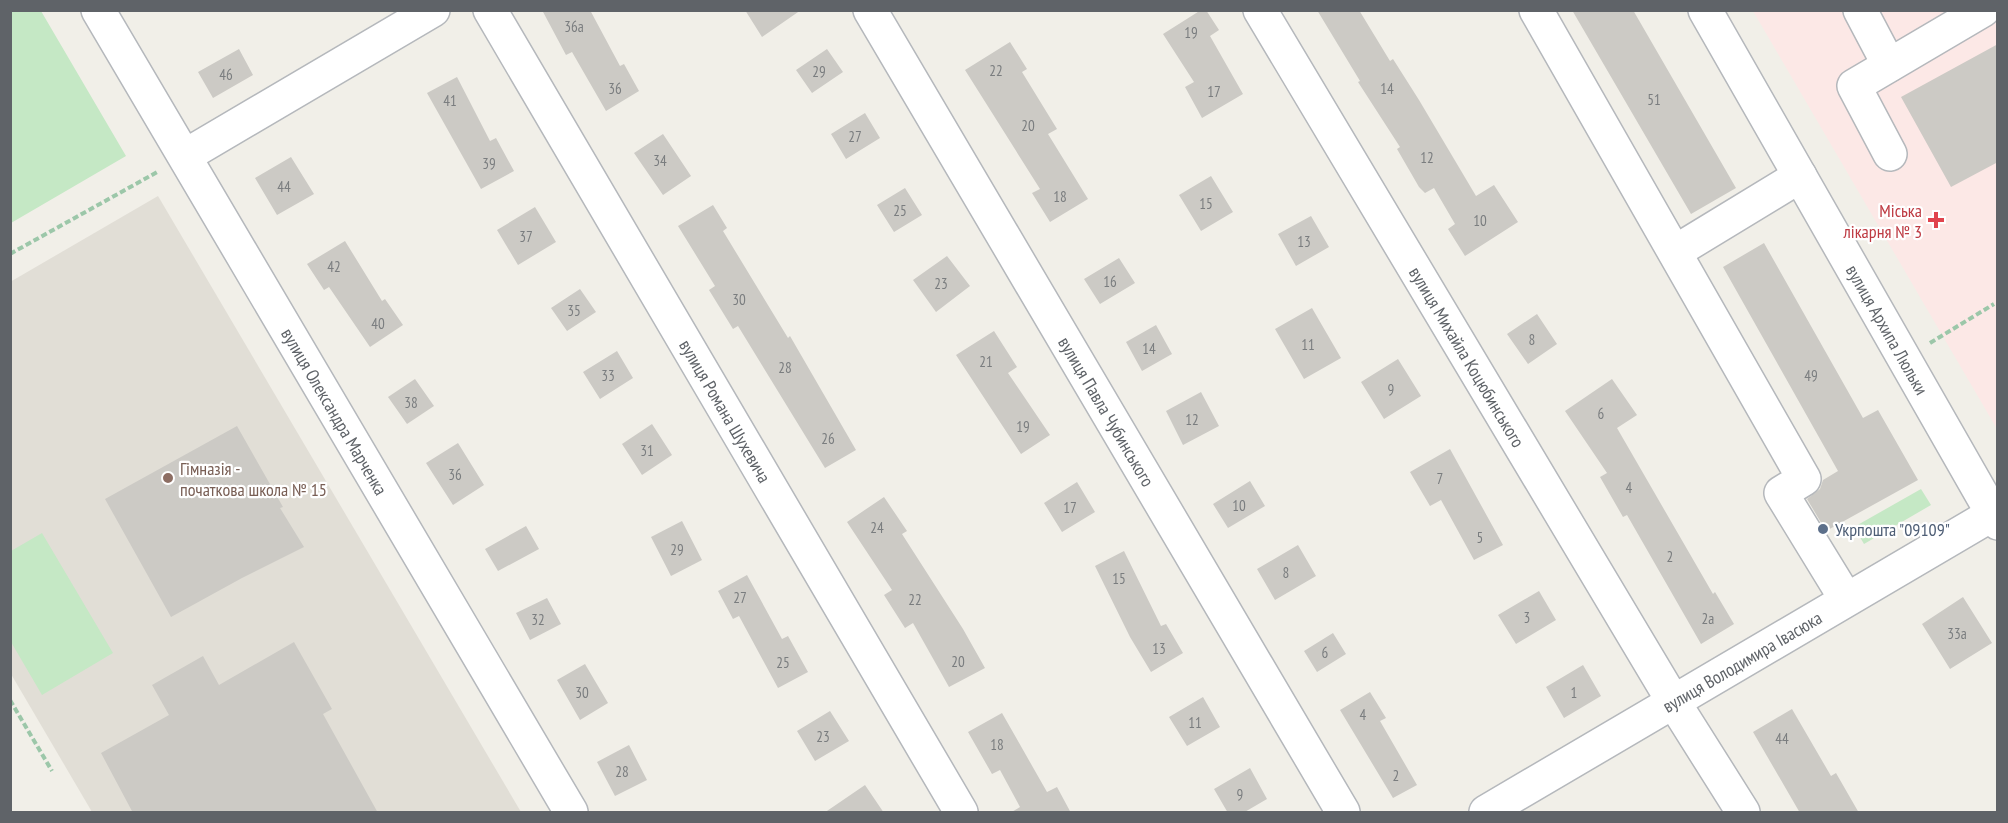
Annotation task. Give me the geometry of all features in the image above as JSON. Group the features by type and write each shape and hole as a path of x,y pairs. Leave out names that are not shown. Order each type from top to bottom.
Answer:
{"street":[{"name":"вулиця Олександра Марченка","path":"98,10 571,813"},
{"path":"185,156 433,10"},
{"name":"вулиця Романа Шухевича","path":"490,10 961,813"},
{"name":"вулиця Павла Чубинського","path":"870,10 1343,813"},
{"name":"вулиця Михайла Коцюбинського","path":"1260,10 1673,701 1743,813"},
{"path":"1536,10 1803,479 1781,493 1846,599"},
{"name":"вулиця Архипа Люльки","path":"1705,10 1996,516"},
{"path":"1860,10 1889,65"},
{"path":"1890,154 1854,86 1983,10"},
{"path":"1675,252 1800,176"},
{"name":"вулиця Володимира Івасюка","path":"1486,813 1846,599 1996,516"}],"path":[{"path":"10,254 185,156"},
{"path":"1904,358 1994,304"},
{"path":"10,700 52,771"}],"shaded area":[{"name":"Міська лікарня № 3","path":"1753,11 1997,11 1997,429"},
{"name":"Гімназія - початкова школа № 15","path":"158,196 521,812 92,812 11,674 10,282"}],"green space":[{"path":"11,10 41,11 126,156 11,223"},
{"path":"1921,489 1931,505 1864,544 1854,527"},
{"path":"42,533 113,653 42,695 11,642 11,551"}],"building":[{"path":"542,10 590,10 620,66 624,64 639,91 606,111 572,52 566,55"},
{"path":"745,10 801,10 762,37"},
{"path":"1201,10 1206,10 1219,30 1210,36 1243,94 1202,118 1185,87 1194,82 1163,34"},
{"path":"1317,10 1359,10 1390,61 1393,59 1419,100 1476,196 1494,185 1518,222 1465,256 1448,229 1455,224 1434,188 1425,193 1419,187 1397,149 1400,147 1358,82 1360,81"},
{"path":"1572,10 1633,10 1736,188 1691,214"},
{"path":"1010,42 1027,69 1022,72 1057,129 1048,134 1088,199 1050,222 1032,193 1040,189 965,70"},
{"path":"1998,44 1998,162 1951,187 1901,97"},
{"path":"239,49 253,75 213,98 198,72"},
{"path":"827,49 843,72 812,93 796,70"},
{"path":"457,77 490,141 496,138 514,171 481,189 427,93"},
{"path":"865,113 880,138 846,159 831,134"},
{"path":"663,134 691,176 663,195 634,153"},
{"path":"291,157 314,194 277,215 255,178"},
{"path":"1211,176 1233,212 1201,231 1179,195"},
{"path":"905,188 922,215 894,232 877,205"},
{"path":"713,205 727,228 723,231 788,338 790,336 856,450 825,468 738,326 733,329 709,290 715,286 678,226"},
{"path":"535,207 556,242 518,265 497,230"},
{"path":"1311,216 1329,247 1296,266 1278,234"},
{"path":"345,241 382,301 385,299 403,325 370,347 329,287 324,290 307,264"},
{"path":"1764,243 1863,418 1878,410 1918,480 1826,531 1807,499 1820,489 1823,480 1838,471 1723,267"},
{"path":"947,256 970,286 936,312 913,280"},
{"path":"1119,258 1135,283 1100,304 1084,279"},
{"path":"580,289 596,312 567,331 551,308"},
{"path":"1312,308 1341,358 1304,379 1275,329"},
{"path":"1537,314 1557,344 1528,364 1507,334"},
{"path":"1156,325 1172,354 1142,371 1126,342"},
{"path":"994,331 1017,367 1008,373 1050,435 1021,454 956,355"},
{"path":"617,351 633,378 600,399 583,372"},
{"path":"1398,359 1421,396 1384,419 1361,382"},
{"path":"415,379 434,406 407,424 388,397"},
{"path":"1612,379 1637,415 1617,428 1713,594 1715,592 1734,624 1701,644 1627,515 1623,517 1600,477 1607,473 1565,411"},
{"path":"1201,392 1219,426 1183,445 1166,411"},
{"path":"652,424 672,455 642,475 622,444"},
{"path":"237,426 283,507 280,508 304,547 171,617 105,499"},
{"path":"458,443 484,485 453,505 426,463"},
{"path":"1450,449 1503,545 1474,560 1441,500 1430,506 1410,472"},
{"path":"1250,481 1265,506 1228,528 1213,504"},
{"path":"1077,482 1095,512 1062,532 1044,503"},
{"path":"884,497 907,531 902,534 963,629 985,668 949,687 913,623 905,628 884,595 892,590 847,522"},
{"path":"682,521 702,560 671,576 651,537"},
{"path":"526,526 539,549 498,571 485,549"},
{"path":"1298,545 1316,576 1275,600 1257,569"},
{"path":"1124,551 1161,626 1166,624 1183,653 1151,672 1130,637 1095,566"},
{"path":"747,575 782,639 788,636 808,672 778,688 739,616 733,619 718,591"},
{"path":"1539,591 1556,620 1516,644 1498,615"},
{"path":"1963,597 1992,643 1950,669 1922,624"},
{"path":"547,598 561,624 530,640 516,613"},
{"path":"1333,633 1346,654 1317,672 1304,651"},
{"path":"294,642 332,709 323,714 378,813 133,813 101,753 169,715 152,685 203,656 219,685"},
{"path":"585,664 608,703 580,720 557,680"},
{"path":"1583,665 1601,696 1564,718 1546,687"},
{"path":"1370,692 1386,718 1380,721 1417,785 1393,798 1340,710"},
{"path":"1203,697 1220,727 1187,746 1169,717"},
{"path":"1792,709 1831,776 1836,773 1859,813 1800,813 1753,732"},
{"path":"830,711 849,741 815,761 797,731"},
{"path":"1002,713 1047,792 1057,787 1071,813 1010,813 1020,807 1000,770 992,774 968,732"},
{"path":"629,745 647,780 615,796 597,762"},
{"path":"1250,768 1267,799 1243,813 1228,813 1214,789"},
{"path":"865,785 884,813 824,813"}],"place":[{"name":"Міська лікарня № 3","path":"1936,220"},
{"name":"Гімназія - початкова школа № 15","path":"168,478"},
{"name":"Укрпошта \"09109\"","path":"1823,529"}]}
